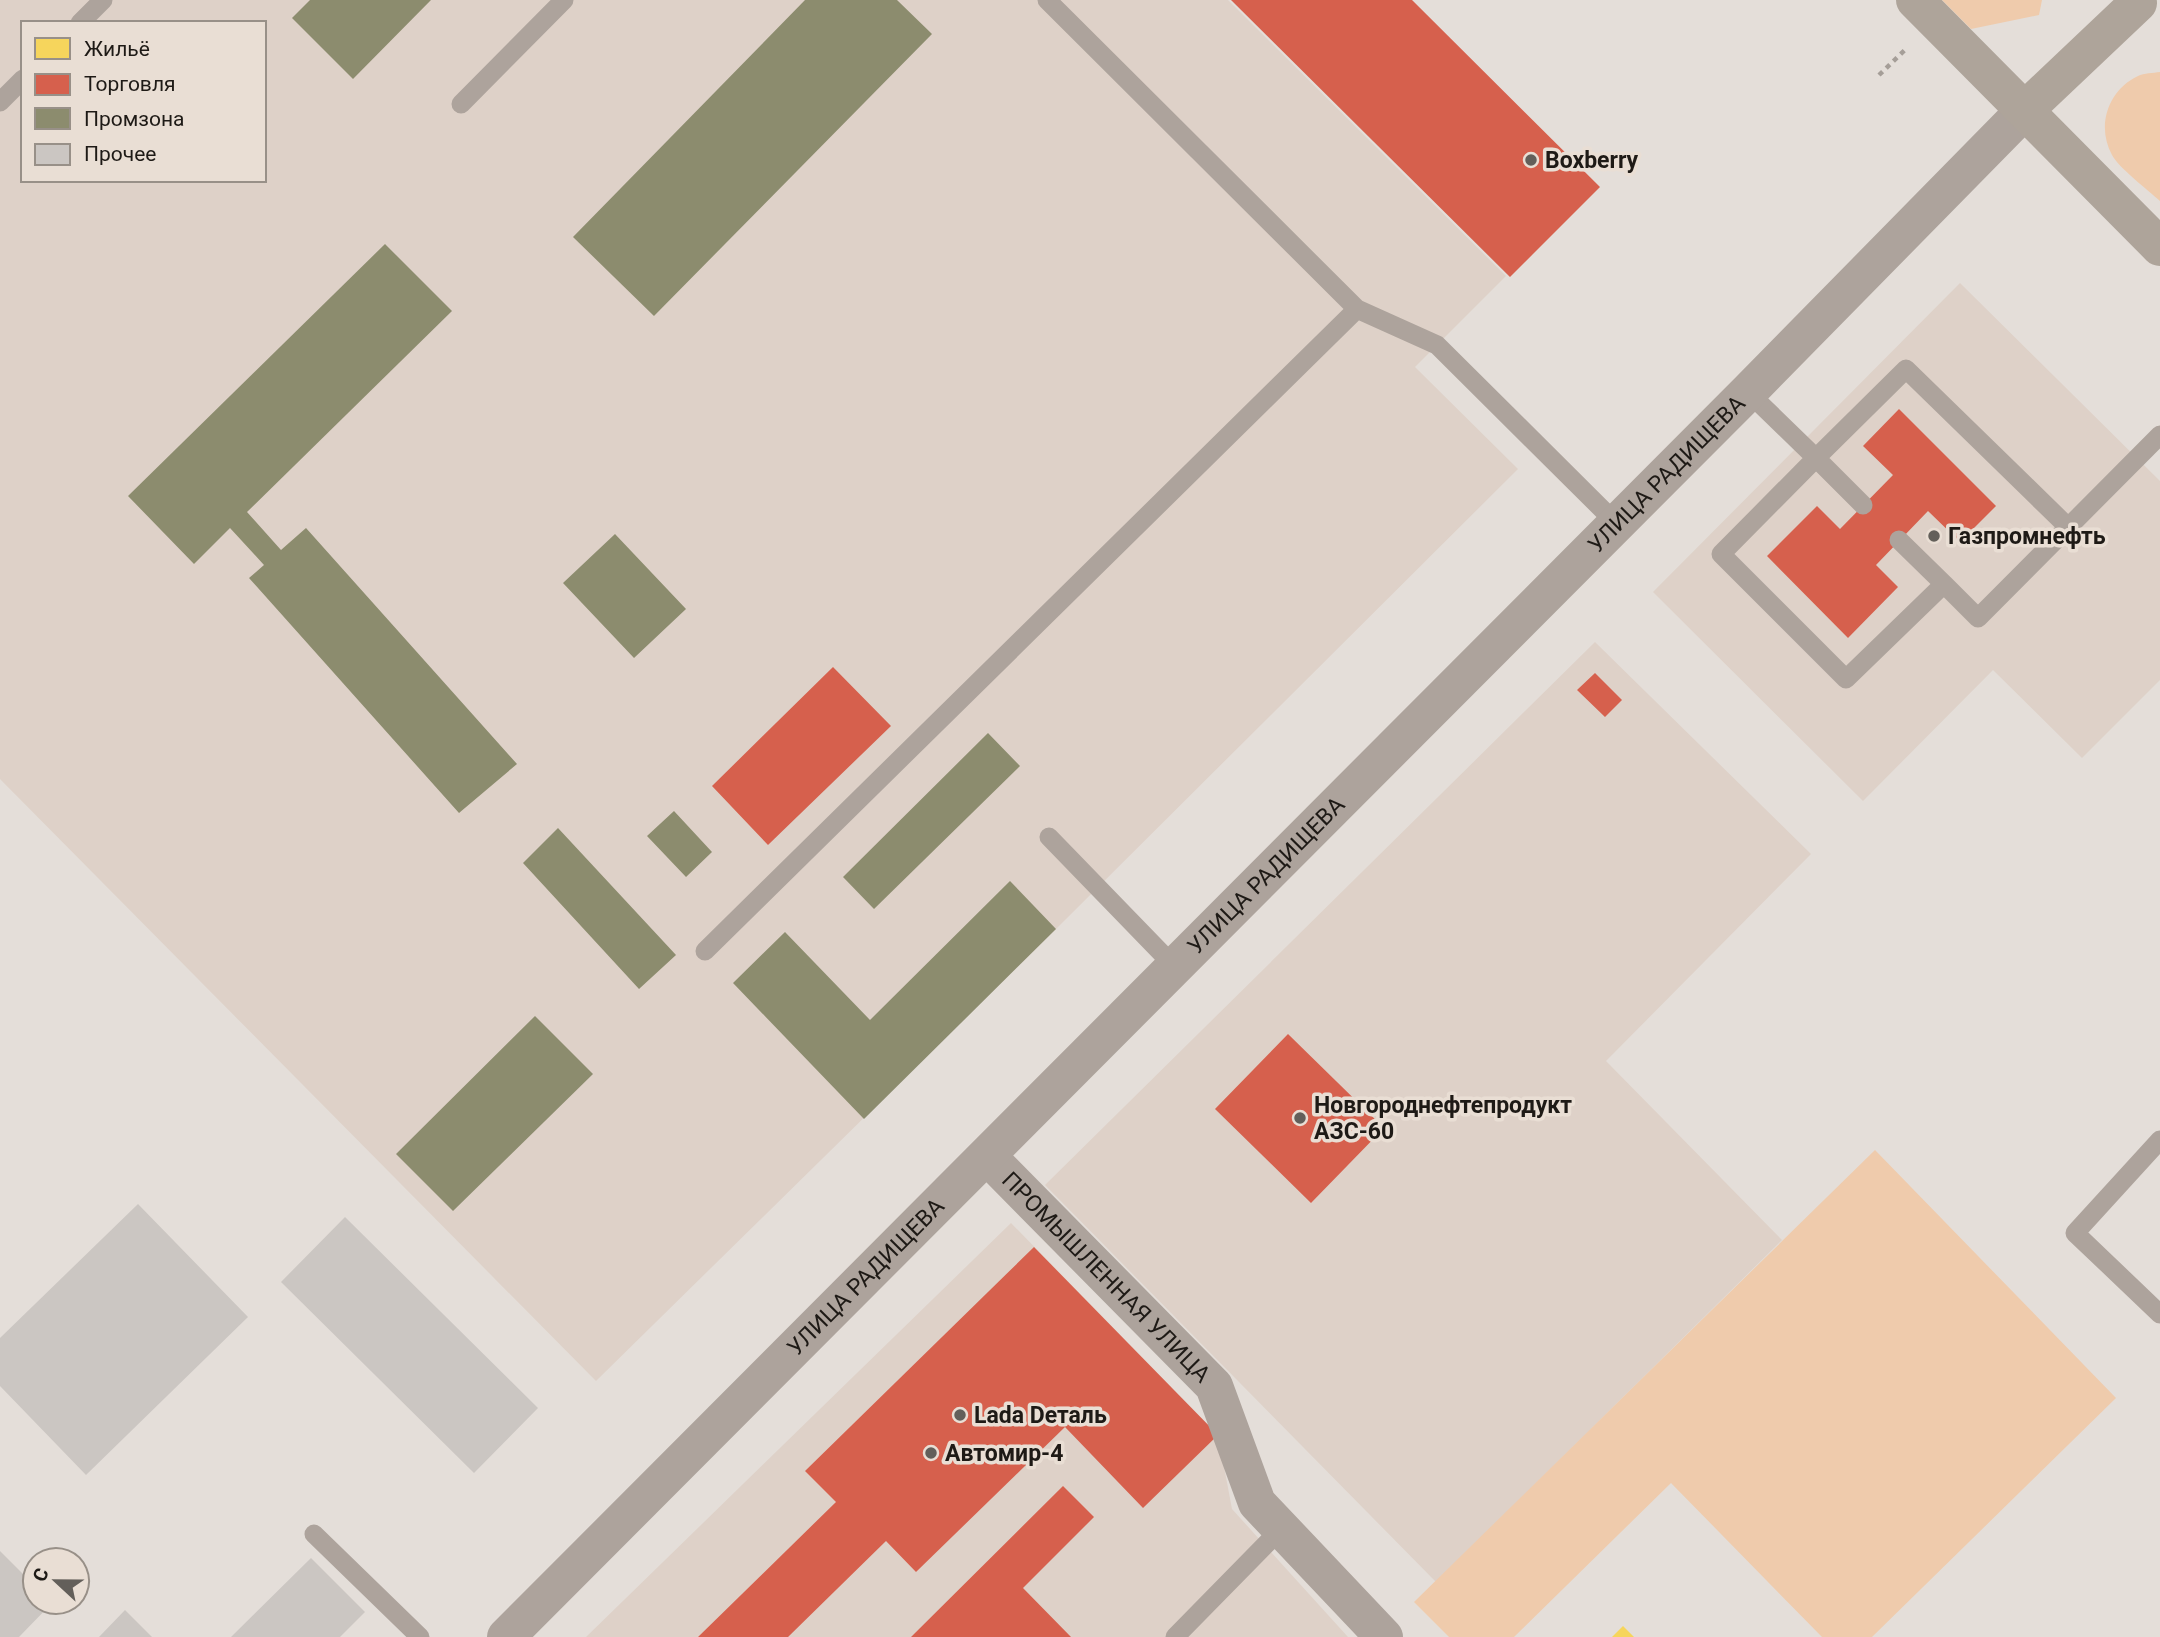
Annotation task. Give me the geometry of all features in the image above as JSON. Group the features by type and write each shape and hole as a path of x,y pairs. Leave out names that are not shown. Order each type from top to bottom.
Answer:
{"main road":[{"path":"1915,0 2160,247"},
{"path":"2025,110 2145,9"}],"street":[{"name":"УЛИЦА РАДИЩЕВА","path":"506,1637 1615,522 1748,392 2025,110"},
{"name":"ПРОМЫШЛЕННАЯ УЛИЦА","path":"987,1156 1214,1387 1257,1503 1384,1637"}],"lane":[{"path":"82,21 103,0"},
{"path":"461,104 564,0"},
{"path":"1047,0 1357,309 1437,345 1615,522"},
{"path":"0,102 21,81"},
{"path":"705,951 1357,309"},
{"path":"1944,584 1846,679 1721,554 1906,369 2068,527"},
{"path":"1748,392 1863,505"},
{"path":"1899,540 1978,618 2160,435"},
{"path":"1049,838 1175,967"},
{"path":"2160,1140 2075,1233 2160,1314"},
{"path":"1175,1637 1281,1529"},
{"path":"314,1534 421,1637"}],"shaded area":[{"path":"0,0 1228,0 1506,276 1415,367 1518,469 1056,929 596,1381 0,779"},
{"path":"1942,0 2042,0 2039,15 1971,29"},
{"path":"2160,72 2160,201 2112,155 2107,144 2105,121 2112,100 2119,90 2138,76"},
{"name":"Газпромнефть","path":"1960,283 2160,481 2160,680 2082,758 1993,670 1863,801 1653,592"},
{"path":"1595,642 1811,854 1606,1061 1782,1240 1436,1582 1045,1185"},
{"path":"1875,1150 2116,1398 1872,1637 1822,1637 1671,1483 1514,1637 1449,1637 1414,1602"},
{"path":"1011,1223 1218,1435 1232,1509 1348,1637 586,1637"}],"building: Жильё":[{"path":"1623,1626 1634,1637 1612,1637"}],"building: Торговля":[{"path":"1231,0 1412,0 1600,187 1510,277"},
{"path":"1899,409 1996,506 1960,542 1928,511 1876,565 1898,587 1848,638 1767,556 1817,506 1840,529 1893,475 1863,446"},
{"path":"833,667 891,726 768,845 712,786"},
{"path":"1595,673 1622,700 1605,717 1577,690"},
{"name":"Новгороднефтепродукт АЗС-60","path":"1288,1034 1384,1128 1311,1203 1215,1109"},
{"name":"Автомир-4","path":"1034,1247 1218,1435 1143,1508 1065,1427 916,1572 886,1541 788,1637 698,1637 836,1502 805,1471"},
{"path":"1063,1486 1094,1517 1023,1588 1071,1637 911,1637"}],"building: Промзона":[{"path":"310,0 431,0 353,79 292,18"},
{"path":"805,0 897,0 932,34 654,316 573,237"},
{"path":"385,244 452,311 247,512 281,550 306,528 517,764 459,813 249,578 264,565 230,528 194,564 128,496"},
{"path":"615,534 686,609 634,658 563,583"},
{"path":"988,733 1020,766 874,909 843,877"},
{"path":"674,811 712,852 686,877 647,836"},
{"path":"558,828 676,955 639,989 523,863"},
{"path":"1010,881 1056,929 864,1119 733,983 785,932 870,1020"},
{"path":"535,1016 593,1074 453,1211 396,1154"}],"building: Прочее":[{"path":"138,1204 248,1317 86,1475 0,1386 0,1338"},
{"path":"345,1217 538,1408 474,1473 281,1282"},
{"path":"0,1551 21,1572 21,1616 39,1616 19,1637 0,1637"},
{"path":"311,1558 365,1612 340,1637 231,1637"},
{"path":"125,1610 152,1637 99,1637"}],"place":[{"name":"Boxberry","path":"1531,160"},
{"name":"Газпромнефть","path":"1934,536"},
{"name":"Новгороднефтепродукт АЗС-60","path":"1300,1118"},
{"name":"Lada Dеталь","path":"960,1415"},
{"name":"Автомир-4","path":"931,1453"}]}
